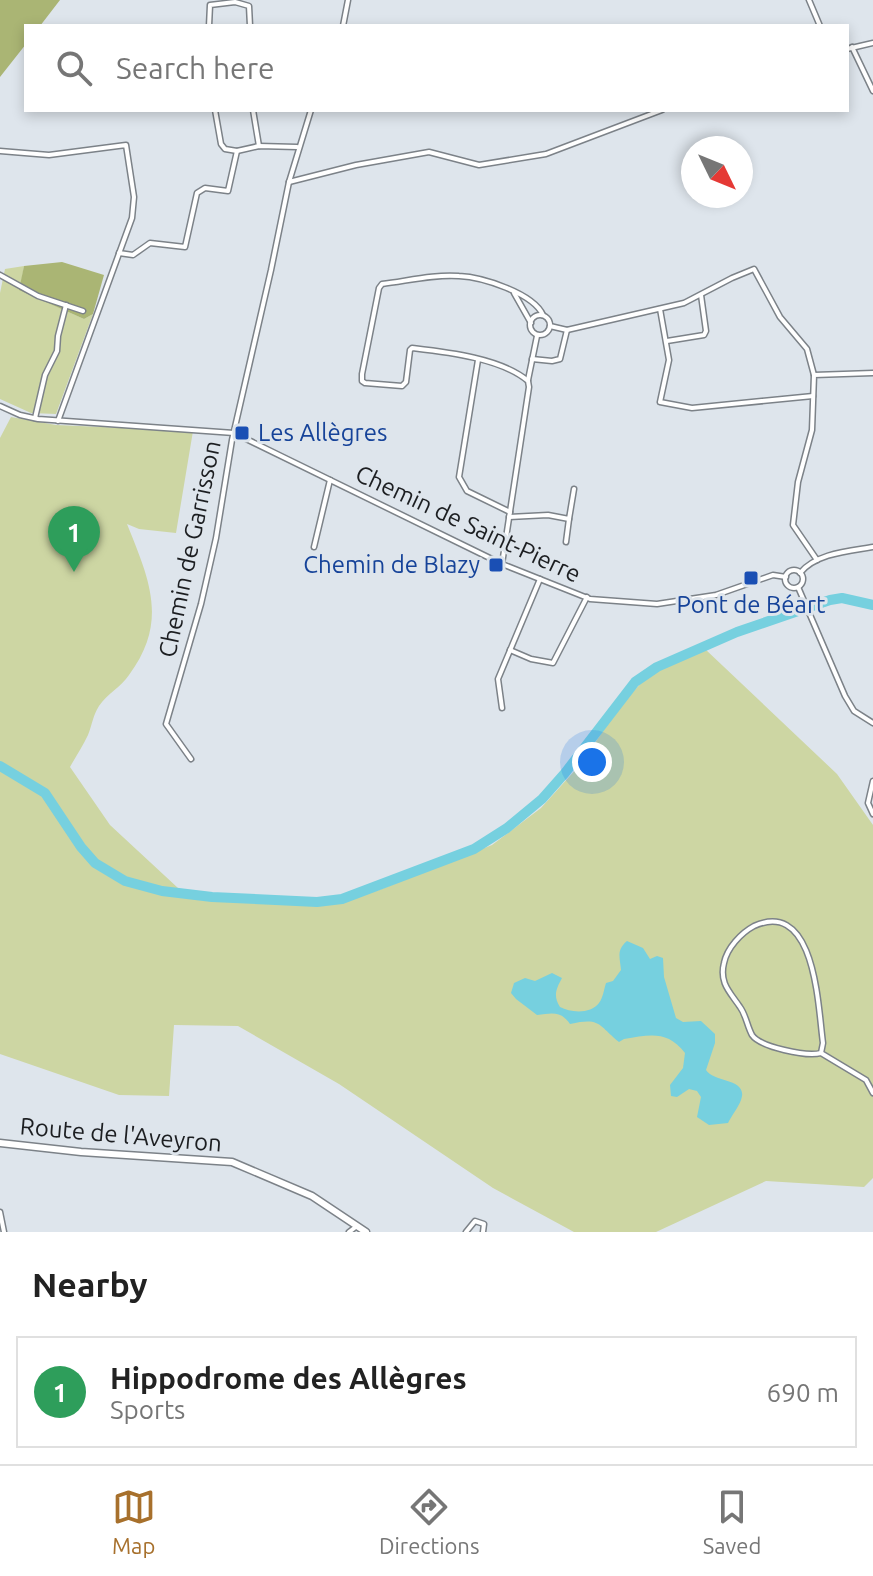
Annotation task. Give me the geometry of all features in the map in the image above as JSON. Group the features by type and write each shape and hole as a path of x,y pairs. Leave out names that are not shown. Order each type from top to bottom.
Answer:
{"street":[{"path":"343,24 348,0"},
{"path":"809,0 819,24"},
{"path":"209,24 210,5 235,1 249,6 250,24"},
{"path":"873,43 850,48 873,91"},
{"path":"215,112 221,144 225,149 297,147"},
{"path":"253,112 259,146"},
{"path":"234,433 297,147 310,112"},
{"path":"289,182 356,165 429,152 479,165 546,154 657,112"},
{"path":"0,151 49,155 126,145 134,197 132,218 58,421"},
{"path":"119,253 133,255 150,243 185,247 197,193 205,188 228,191 237,151"},
{"path":"528,384 510,371 478,360 449,352 412,348 406,382 402,386 362,381 379,288 382,284 457,275 513,291 542,310 550,326 567,330 684,303 754,269 780,317 807,349 814,375 812,430 798,482 793,525 817,560"},
{"path":"0,274 38,296 83,311"},
{"path":"502,564 537,336 513,291"},
{"path":"667,341 704,335 701,295"},
{"path":"35,418 45,375 57,351 66,305"},
{"path":"660,309 669,360 660,402 692,408 813,396"},
{"path":"531,323 534,317 543,315"},
{"path":"537,336 546,334 550,326"},
{"path":"532,359 560,359 567,330"},
{"path":"478,360 459,477 467,491 510,515 548,515 569,519"},
{"path":"814,375 873,373"},
{"name":"Chemin de Saint-Pierre","path":"0,406 20,415 58,421 234,433 502,564 587,597 657,604 716,595 773,575 786,577"},
{"name":"Chemin de Garrisson","path":"191,759 166,724 201,604 234,433"},
{"path":"314,547 330,480"},
{"path":"566,542 574,489"},
{"path":"800,573 806,565 817,560 873,547"},
{"path":"793,570 800,573 803,580 798,587 790,586 786,577 793,570"},
{"path":"502,708 498,679 540,579"},
{"path":"798,587 845,696 854,711 873,723"},
{"path":"510,650 531,659 553,663 587,597"},
{"path":"873,781 868,794 873,814"},
{"path":"821,1053 823,1043 805,943 786,926 765,923 753,927 737,939 724,961 723,979 727,991 741,1007 752,1034 758,1042 813,1055 821,1053 866,1080 873,1093"},
{"name":"Route de l'Aveyron","path":"0,1143 232,1162 312,1196 366,1232"},
{"path":"0,1212 4,1232"},
{"path":"466,1232 475,1221 484,1224 483,1232"},
{"path":"349,1232 357,1226"}],"green space":[{"path":"0,0 60,0 42,24 24,24 24,47 0,77"},
{"path":"62,262 104,275 93,314 84,319 19,290 24,266"},
{"path":"24,266 20,290 84,319 93,314 56,414 31,413 0,399 0,293 5,269"},
{"path":"11,417 56,425 193,431 176,533 139,529 127,524 148,582 152,618 149,636 129,675 99,706 88,735 70,767 110,825 178,888 200,900 331,905 379,890 492,845 541,808 578,767 624,701 650,674 705,649 837,774 873,825 873,1178 864,1187 766,1181 656,1232 574,1232 493,1188 339,1084 238,1026 174,1025 169,1096 119,1095 0,1054 0,438"}],"water":[{"path":"627,941 643,948 650,959 657,956 663,958 664,977 676,1018 683,1022 701,1021 715,1034 706,1070 736,1084 742,1093 740,1103 728,1123 709,1125 697,1117 701,1097 697,1091 689,1089 677,1097 671,1096 670,1085 683,1068 685,1053 672,1041 650,1036 619,1042 594,1022 570,1024 556,1014 537,1015 511,993 514,983 525,978 535,981 552,973 562,978 556,992 560,1007 575,1011 591,1009 600,1001 606,983 613,981 621,970 620,951"}],"waterway":[{"path":"0,766 45,793 95,863 125,881 162,891 212,897 317,902 342,899 474,849 507,828 542,799 565,773 635,682 657,667 737,632 830,600 842,598 873,605"}],"place":[{"name":"Les Allègres","path":"242,433"},
{"name":"Chemin de Blazy","path":"496,565"},
{"name":"Hippodrome des Allègres","path":"74,572"},
{"name":"Pont de Béart","path":"751,578"}]}
